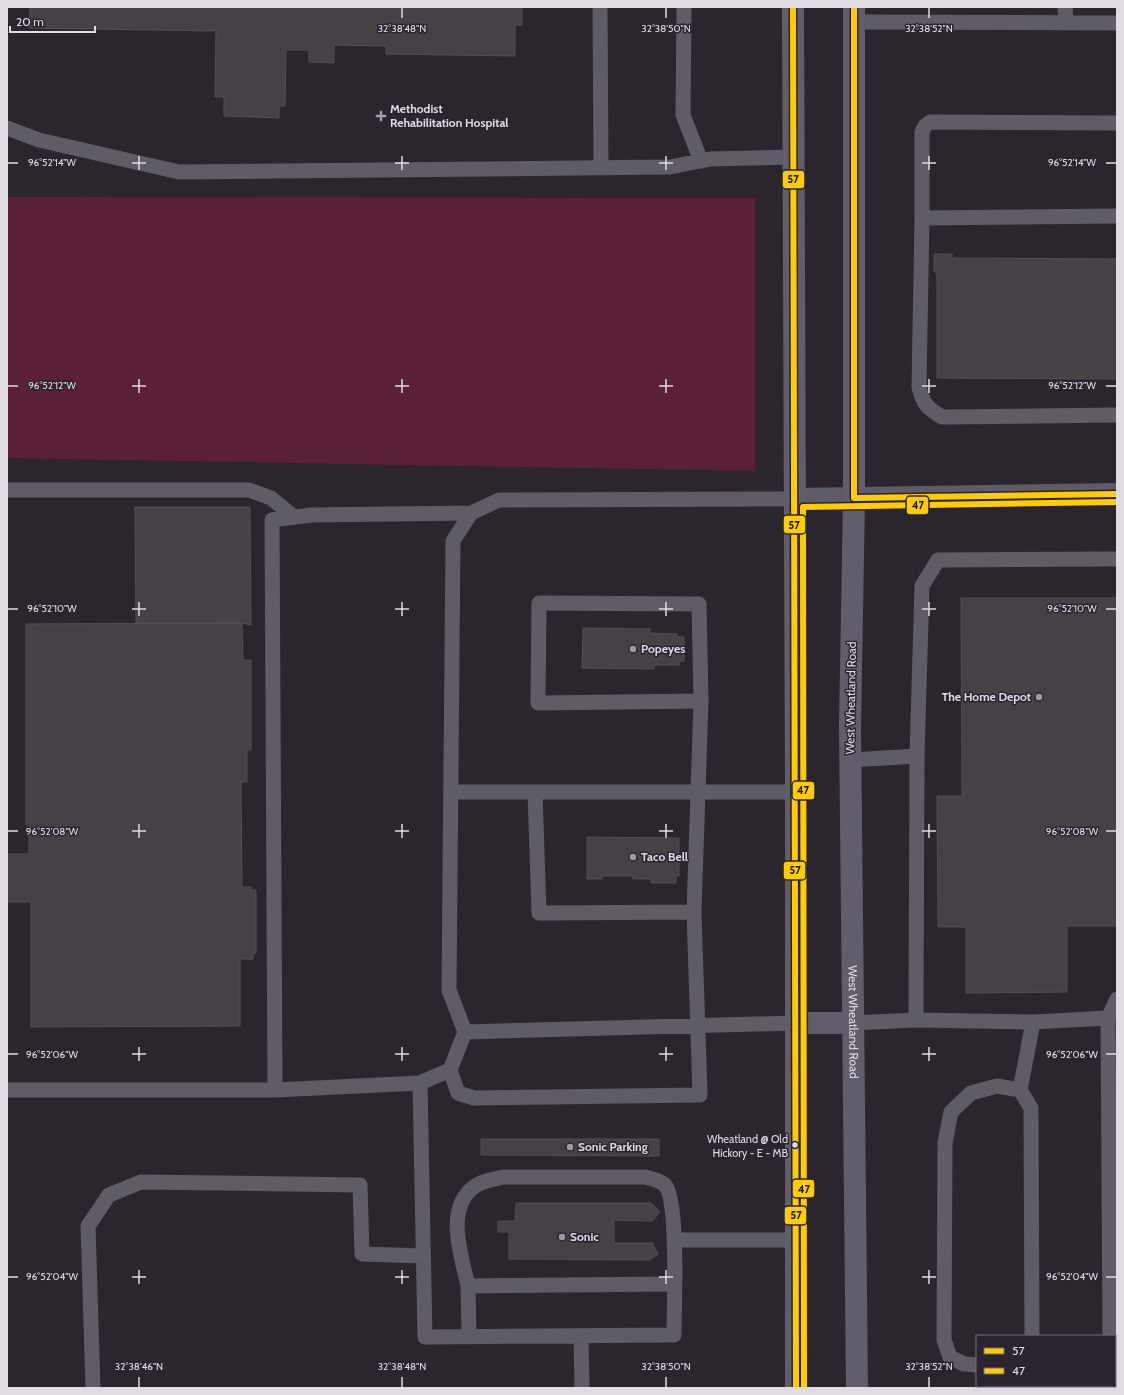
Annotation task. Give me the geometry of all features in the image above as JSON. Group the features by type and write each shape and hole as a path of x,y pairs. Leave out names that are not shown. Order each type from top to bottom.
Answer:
{"main road":[{"path":"793,7 796,792 796,1388"},
{"name":"West Wheatland Road","path":"855,15 854,498 851,760 857,1388"},
{"path":"796,1023 853,1023"}],"street":[{"path":"795,499 1117,494"}],"lane":[{"path":"600,7 601,168"},
{"path":"684,7 683,116 701,161"},
{"path":"1065,7 1066,22"},
{"path":"855,15 1117,23"},
{"path":"1117,123 930,122 925,126 922,132 919,387 922,400 930,410 942,417 1117,415"},
{"path":"7,128 39,140 179,172 670,167 701,161 756,157 793,157"},
{"path":"922,218 1117,216"},
{"path":"7,490 249,490 271,498 294,517"},
{"path":"275,1090 272,520 310,514 471,513 499,500 795,499"},
{"path":"471,513 453,541 449,990 465,1032 450,1070 458,1093 474,1098 700,1095 699,1025 694,912 696,793 701,701 699,604 538,603 538,703 701,701"},
{"path":"916,1020 917,756 922,586 938,560 1117,559"},
{"path":"851,760 917,756"},
{"path":"451,792 796,792"},
{"path":"535,792 538,913 694,912"},
{"path":"1110,1335 1108,1018 1117,999"},
{"path":"853,1023 916,1020 1033,1022 1108,1018"},
{"path":"1032,1335 1031,1108 1020,1090 1033,1022"},
{"path":"465,1032 796,1023"},
{"path":"7,1090 275,1090 420,1083 450,1070"},
{"path":"420,1083 425,1337 674,1335 675,1240 670,1196 665,1186 657,1180 645,1177 503,1177 485,1181 471,1189 461,1204 459,1211 458,1238 468,1286 469,1336"},
{"path":"976,1365 964,1364 950,1357 944,1340 945,1142 951,1112 971,1093 997,1086 1020,1090"},
{"path":"93,1388 88,1226 109,1195 141,1182 360,1185 362,1254 423,1256"},
{"path":"675,1240 796,1240"},
{"path":"468,1286 674,1284"},
{"path":"581,1336 582,1388"}],"shaded area":[{"path":"7,197 755,198 755,471 7,458"}],"building":[{"path":"30,7 522,7 522,25 515,25 515,56 386,54 386,46 334,45 334,63 309,62 309,50 286,50 285,106 279,106 279,118 224,116 224,97 215,97 216,31 29,28"},
{"path":"934,254 952,254 952,258 1117,259 1117,379 937,378 937,272 934,272"},
{"path":"135,507 250,507 251,625 242,623 136,623"},
{"name":"The Home Depot","path":"961,598 1117,598 1117,926 1067,926 1067,992 966,993 966,927 938,927 937,796 962,796"},
{"path":"242,623 243,660 251,660 251,750 247,750 247,782 241,782 242,887 251,887 251,890 256,890 256,953 253,953 253,959 240,959 240,1026 31,1027 31,902 7,902 7,854 29,854 29,825 26,825 26,624"},
{"name":"Popeyes","path":"583,628 650,629 650,633 677,634 677,637 684,637 684,661 679,661 679,665 654,665 654,669 582,668"},
{"name":"Taco Bell","path":"587,837 679,838 679,876 676,876 676,883 651,883 651,879 633,879 633,876 602,876 602,879 587,879"},
{"name":"Sonic Parking","path":"481,1139 659,1139 659,1156 481,1155"},
{"name":"Sonic","path":"516,1203 651,1203 660,1212 652,1221 614,1220 614,1243 652,1243 658,1254 650,1260 509,1259 509,1232 498,1232 498,1221 515,1221"}],"transit line":[{"name":"57","path":"793,7 796,1388"},
{"name":"57","path":"854,7 854,498 1117,494"},
{"name":"47","path":"804,1388 803,507 1117,502"}],"place":[{"name":"Methodist Rehabilitation Hospital","path":"381,116"},
{"name":"Popeyes","path":"633,649"},
{"name":"The Home Depot","path":"1039,697"},
{"name":"Taco Bell","path":"633,857"},
{"name":"Wheatland @ Old Hickory - E - MB","path":"795,1145"},
{"name":"Sonic Parking","path":"570,1147"},
{"name":"Sonic","path":"562,1237"}]}
